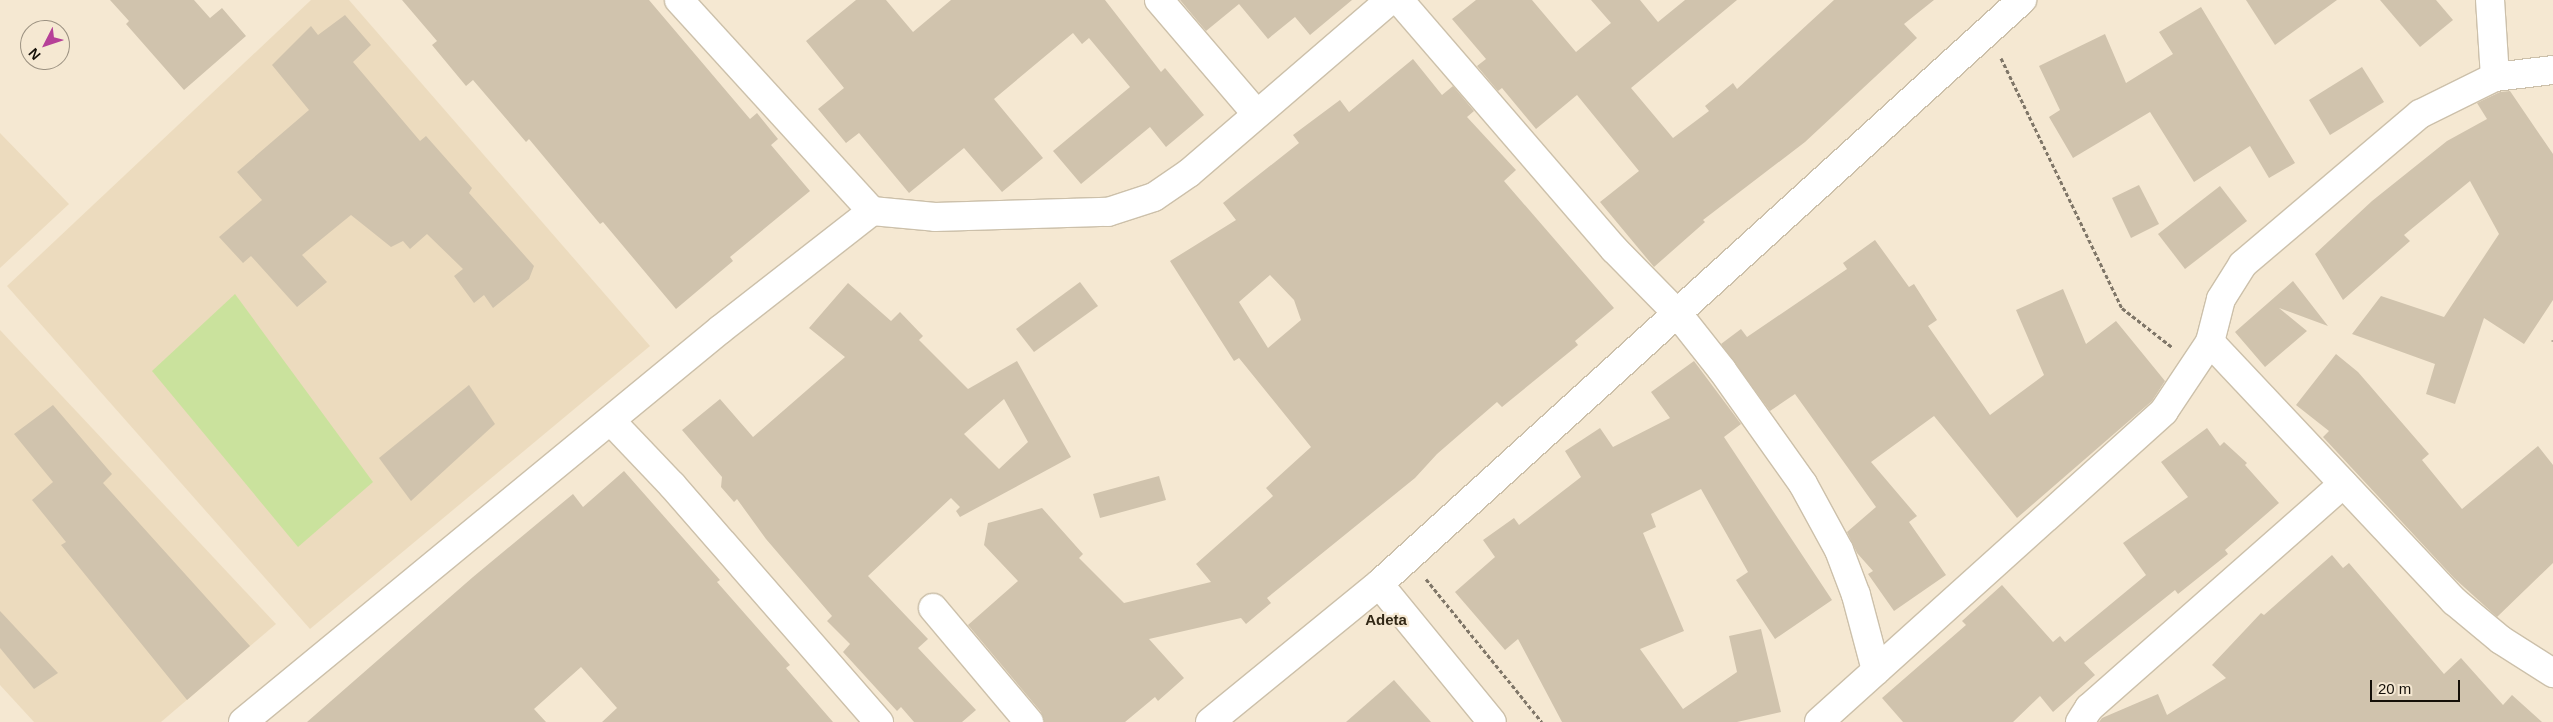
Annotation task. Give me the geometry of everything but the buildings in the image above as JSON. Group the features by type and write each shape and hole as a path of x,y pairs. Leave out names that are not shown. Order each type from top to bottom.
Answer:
{"street":[{"path":"679,0 872,211 935,217 1108,212 1154,197 1189,173 1250,118 1389,1 1614,249 1677,313 1722,370 1807,492 1839,550 1856,595 1876,670"},
{"path":"1159,0 1250,118"},
{"path":"1210,722 1379,584 2022,0"},
{"path":"2490,0 2496,77"},
{"path":"1819,722 2164,411 2186,384 2210,342 2221,299 2243,264 2420,114 2496,77 2553,70"},
{"path":"244,722 611,421 721,328 872,211"},
{"path":"2210,342 2454,601 2501,640 2553,672"},
{"path":"611,421 672,485 879,722"},
{"path":"2080,722 2088,708 2344,484"},
{"path":"1379,584 1492,722"},
{"path":"933,608 1030,722"}],"path":[{"path":"1988,32 2122,308 2178,352 2210,342"},
{"path":"1421,572 1542,722"}],"shaded area":[{"path":"311,0 349,0 650,346 310,629 7,286"},
{"path":"0,133 69,204 0,268"},
{"path":"0,330 276,624 161,722 34,722 0,685"}],"green space":[{"path":"235,294 373,482 298,547 152,371"}],"district":[{"name":"Adeta","path":"1386,620"}]}
